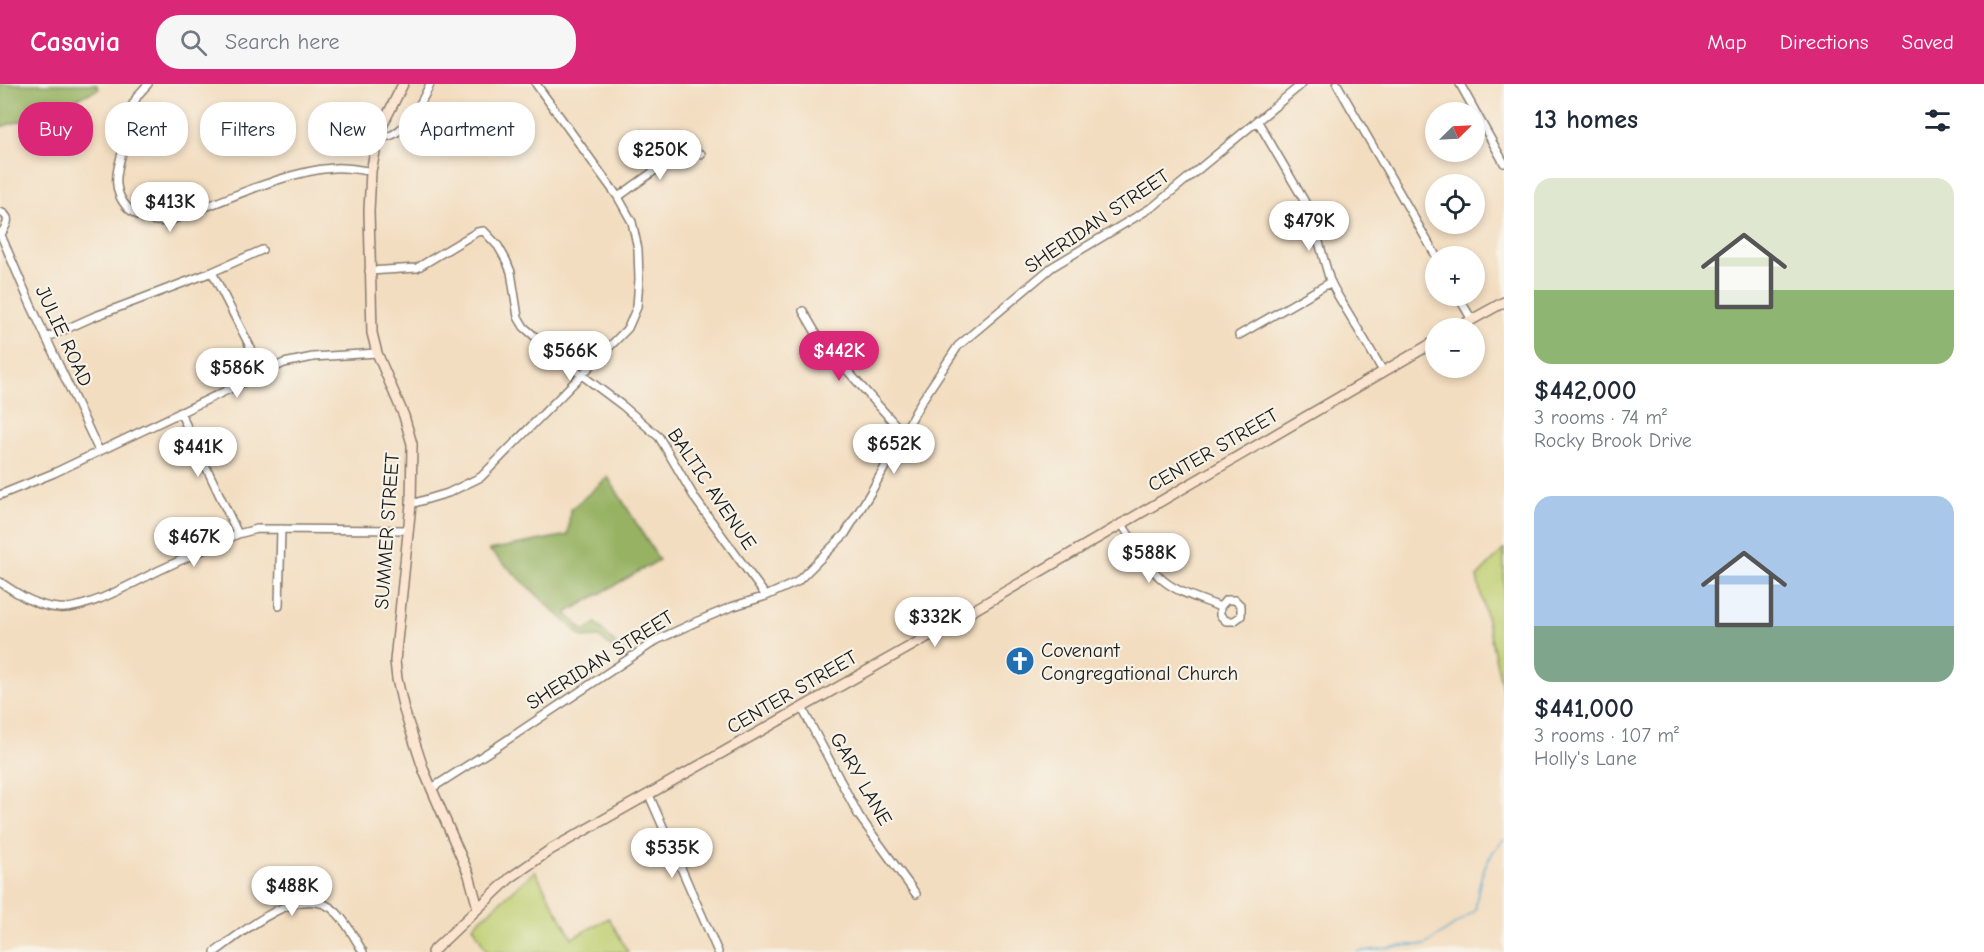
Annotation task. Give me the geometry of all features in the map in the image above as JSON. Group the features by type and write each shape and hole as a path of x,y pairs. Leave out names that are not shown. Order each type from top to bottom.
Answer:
{"main road":[{"name":"SUMMER STREET","path":"387,119 403,84"},
{"name":"SUMMER STREET","path":"374,156 371,171 369,212 372,333 377,353 404,416 412,444 411,504 395,663 404,710 424,771 469,874 478,908"},
{"path":"1476,318 1504,302"},
{"name":"CENTER STREET","path":"432,952 510,878 538,858 1425,347"}],"street":[{"path":"148,84 132,106 117,184 124,203 142,219 157,222 169,220 311,171 335,167 371,171"},
{"path":"387,136 403,127 430,84"},
{"path":"411,504 448,493 481,477 628,328 637,307 638,249 632,222 618,197 536,84"},
{"name":"SHERIDAN STREET","path":"432,788 657,640 731,607 766,596 797,582 845,534 945,363 958,346 1052,267 1154,206 1302,84"},
{"path":"1337,84 1430,246"},
{"path":"1460,84 1504,163"},
{"path":"1257,120 1308,208 1331,282 1383,371"},
{"path":"618,197 675,156 688,152 701,153"},
{"name":"JULIE ROAD","path":"0,212 5,214 8,220 7,226 0,233 11,261 99,451"},
{"name":"BALTIC AVENUE","path":"369,271 417,268 466,238 484,231 498,246 511,272 518,317 524,327 581,376 623,406 659,437 696,500 766,596"},
{"path":"46,338 262,250"},
{"path":"212,272 263,372"},
{"path":"1239,335 1331,282"},
{"path":"803,310 820,340 903,433"},
{"path":"0,495 54,473 263,372 297,360 377,353"},
{"path":"180,412 238,534"},
{"path":"1121,524 1149,565 1164,581 1181,591 1220,607"},
{"path":"0,582 37,603 70,608 101,598 238,534 257,529 408,530"},
{"path":"279,606 281,529"},
{"name":"GARY LANE","path":"802,708 859,816 916,894"},
{"path":"649,795 718,952"},
{"path":"215,952 270,915 302,901 321,903 336,912 363,952"}],"green space":[{"path":"0,84 96,84 99,89 70,102 18,102 18,122 0,127"},
{"path":"608,477 659,560 566,613 584,631 596,623 625,654 621,656 599,637 583,638 489,550 568,535 570,510"},
{"path":"1504,549 1504,696 1477,577"},
{"path":"535,871 572,938 609,918 628,952 487,952 473,926"}],"waterway":[{"path":"1357,952 1425,945 1475,911 1478,890 1486,864 1504,839"}],"place":[{"name":"Covenant Congregational Church","path":"1020,661"}]}
